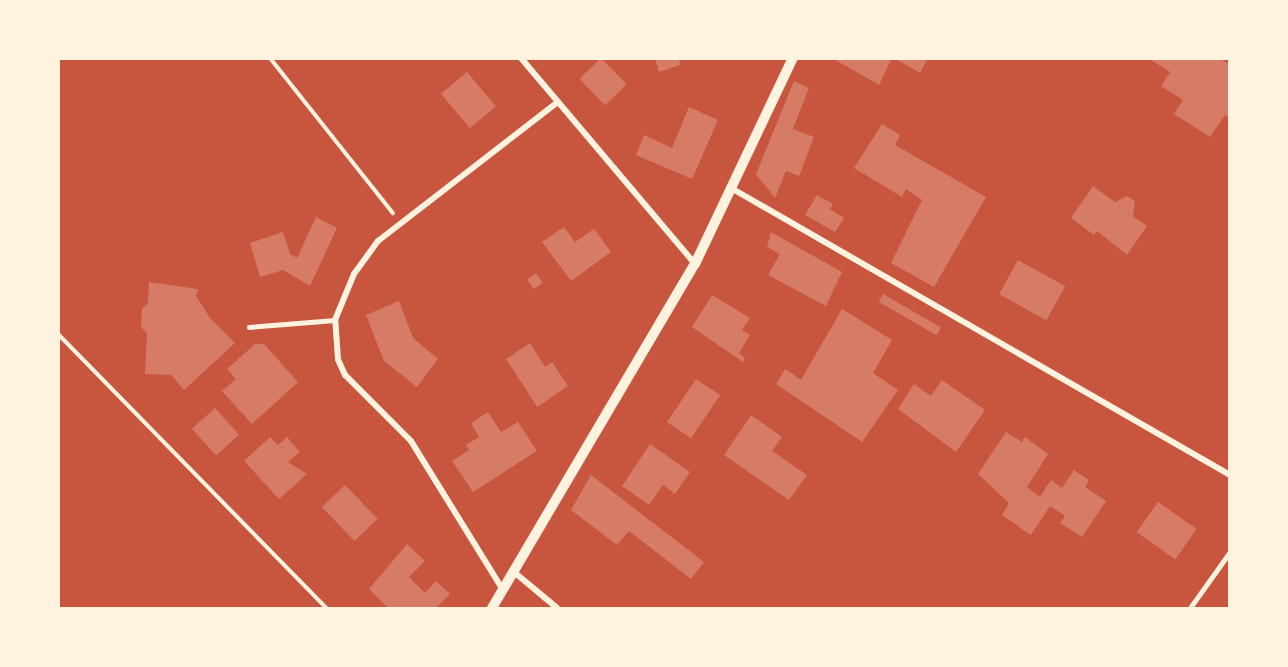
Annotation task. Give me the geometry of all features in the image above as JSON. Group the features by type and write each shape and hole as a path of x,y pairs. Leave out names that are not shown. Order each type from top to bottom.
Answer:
{"street":[{"path":"521,58 695,264"},
{"path":"492,609 695,264 793,58"},
{"path":"503,590 411,441 345,375 338,359 335,320 365,255 400,222 558,102"},
{"path":"731,188 1230,476"},
{"path":"514,572 557,609"}],"lane":[{"path":"249,327 335,320"},
{"path":"1190,609 1230,552"}],"path":[{"path":"270,58 400,222"},
{"path":"58,334 326,609"}],"building":[{"path":"601,58 627,85 605,105 579,79"},
{"path":"655,58 679,58 680,65 659,72"},
{"path":"832,58 892,58 879,85"},
{"path":"894,58 928,58 920,73"},
{"path":"1148,58 1219,58 1230,65 1230,119 1225,115 1210,137 1174,114 1183,100 1161,86 1170,72"},
{"path":"467,72 496,106 470,128 441,94"},
{"path":"794,81 809,88 793,129 814,137 799,176 786,171 775,198 756,174"},
{"path":"689,107 718,120 692,179 636,155 644,135 672,148"},
{"path":"882,124 900,135 895,145 986,197 934,287 891,263 922,200 906,189 902,197 854,168"},
{"path":"1093,186 1115,202 1127,196 1135,201 1133,216 1147,226 1127,255 1097,231 1094,235 1071,218"},
{"path":"817,195 833,204 830,209 844,218 835,232 805,215"},
{"path":"316,217 337,228 310,286 283,270 260,277 250,243 283,232 290,254 297,258"},
{"path":"564,227 575,242 594,229 611,252 571,281 542,242"},
{"path":"771,232 842,272 826,306 768,275 780,254 767,247"},
{"path":"1018,260 1065,286 1046,320 999,294"},
{"path":"536,273 543,283 534,289 527,279"},
{"path":"149,282 198,289 196,296 210,318 235,343 184,390 171,375 145,374 147,333 141,327 142,308 148,303"},
{"path":"883,294 941,327 937,335 878,302"},
{"path":"712,295 750,318 742,330 750,335 739,353 745,358 743,362 692,327"},
{"path":"399,301 413,338 438,359 417,387 384,361 366,315"},
{"path":"842,309 892,340 873,373 898,390 862,442 776,384 785,369 801,380"},
{"path":"530,343 545,367 552,362 568,386 537,407 506,359"},
{"path":"255,344 264,344 298,382 252,424 222,391 236,379 227,369"},
{"path":"696,379 720,395 691,438 667,422"},
{"path":"942,380 985,410 956,452 898,409 914,384 931,396"},
{"path":"215,408 239,435 216,455 192,429"},
{"path":"488,412 501,432 518,422 537,451 473,492 452,461 469,450 466,445 479,437 471,423"},
{"path":"751,415 782,437 772,451 807,475 789,500 724,455"},
{"path":"1006,432 1022,442 1025,437 1048,454 1027,487 1040,497 1051,480 1062,488 1074,470 1089,480 1085,487 1106,501 1082,537 1060,523 1065,516 1050,506 1031,535 1002,515 1009,503 978,474"},
{"path":"270,437 278,445 287,437 300,452 288,462 307,474 279,499 244,461"},
{"path":"650,444 690,472 675,494 663,485 649,505 622,486"},
{"path":"591,475 704,562 691,579 629,531 617,545 571,510"},
{"path":"345,485 378,519 355,541 322,507"},
{"path":"1158,502 1197,529 1175,559 1137,532"},
{"path":"407,544 425,561 409,577 425,593 436,581 450,594 436,608 388,608 369,589"}]}
